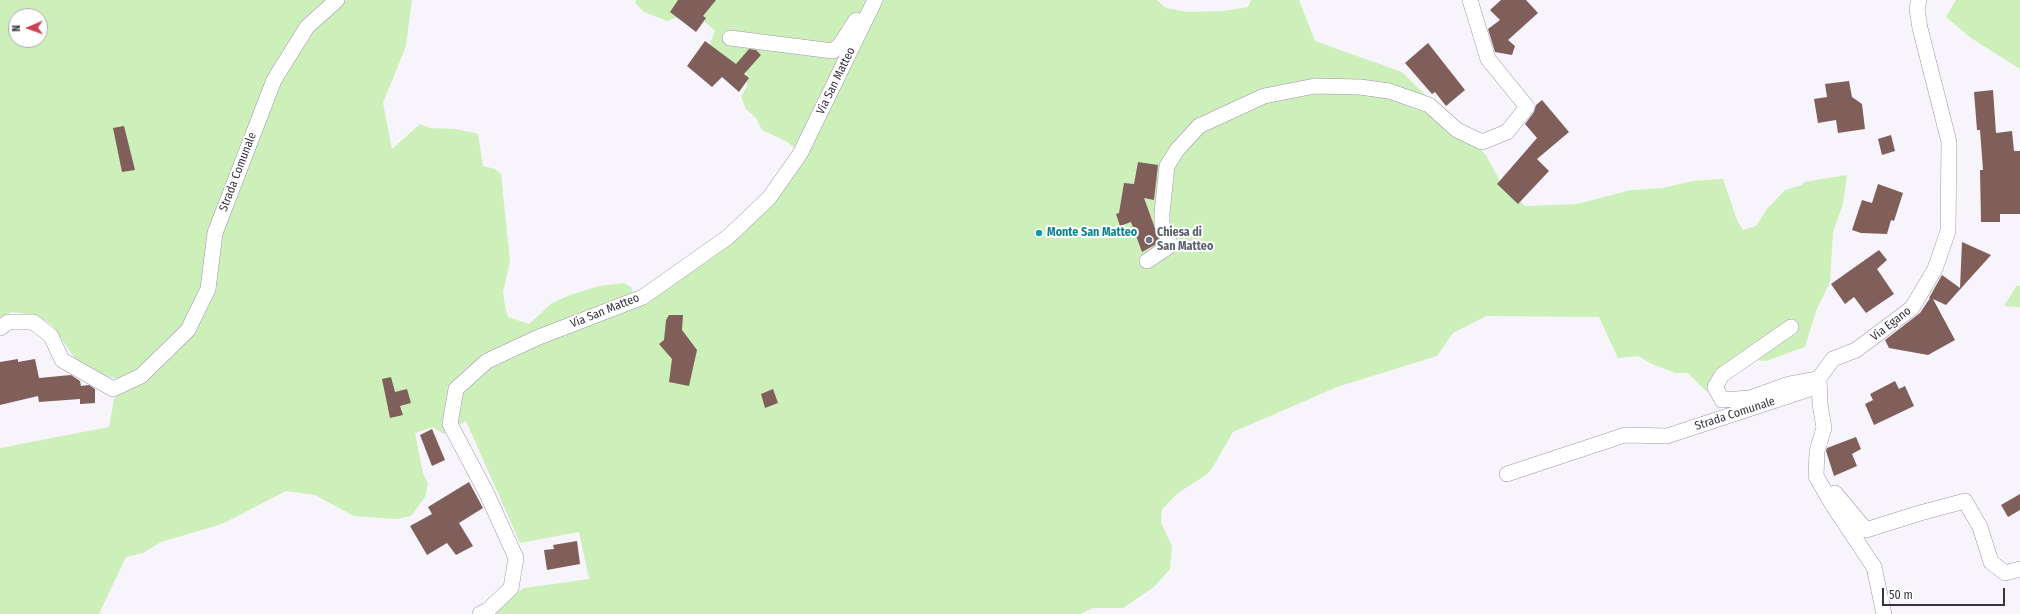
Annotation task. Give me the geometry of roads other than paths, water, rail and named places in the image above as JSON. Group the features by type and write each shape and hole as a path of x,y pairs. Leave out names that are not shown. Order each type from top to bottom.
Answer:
{"street":[{"name":"Strada Comunale","path":"0,328 8,322 33,322 51,336 62,360 113,389 141,376 188,330 208,289 215,233 274,80 307,27 337,0"},
{"path":"730,38 833,51 840,45 860,14 875,0"},
{"name":"Via San Matteo","path":"480,614 488,610 511,588 516,558 487,494 450,424 456,389 487,361 539,337 643,297 728,237 769,198 800,154 875,0"},
{"path":"1148,261 1171,245 1162,225 1162,213 1167,166 1177,150 1198,126 1264,96 1315,86 1360,87 1389,91 1429,105 1458,130 1482,142 1507,132 1527,107 1488,59 1470,0"},
{"name":"Via Egano","path":"1819,382 1833,359 1856,350 1912,308 1935,269 1948,230 1949,142 1920,28 1917,9 1919,0"},
{"path":"1791,328 1722,375 1715,387 1722,400 1750,398 1789,384 1819,382 1824,428 1817,451 1816,476 1824,491 1874,567 1884,614"},
{"name":"Strada Comunale","path":"1507,474 1625,435 1667,436 1819,382"},
{"path":"1824,491 1835,492 1866,530 1920,512 1965,501 1980,527 1991,562 2005,573 2020,569"}],"place":[{"name":"Monte San Matteo","path":"1039,233"},
{"name":"Chiesa di San Matteo","path":"1149,240"}]}
